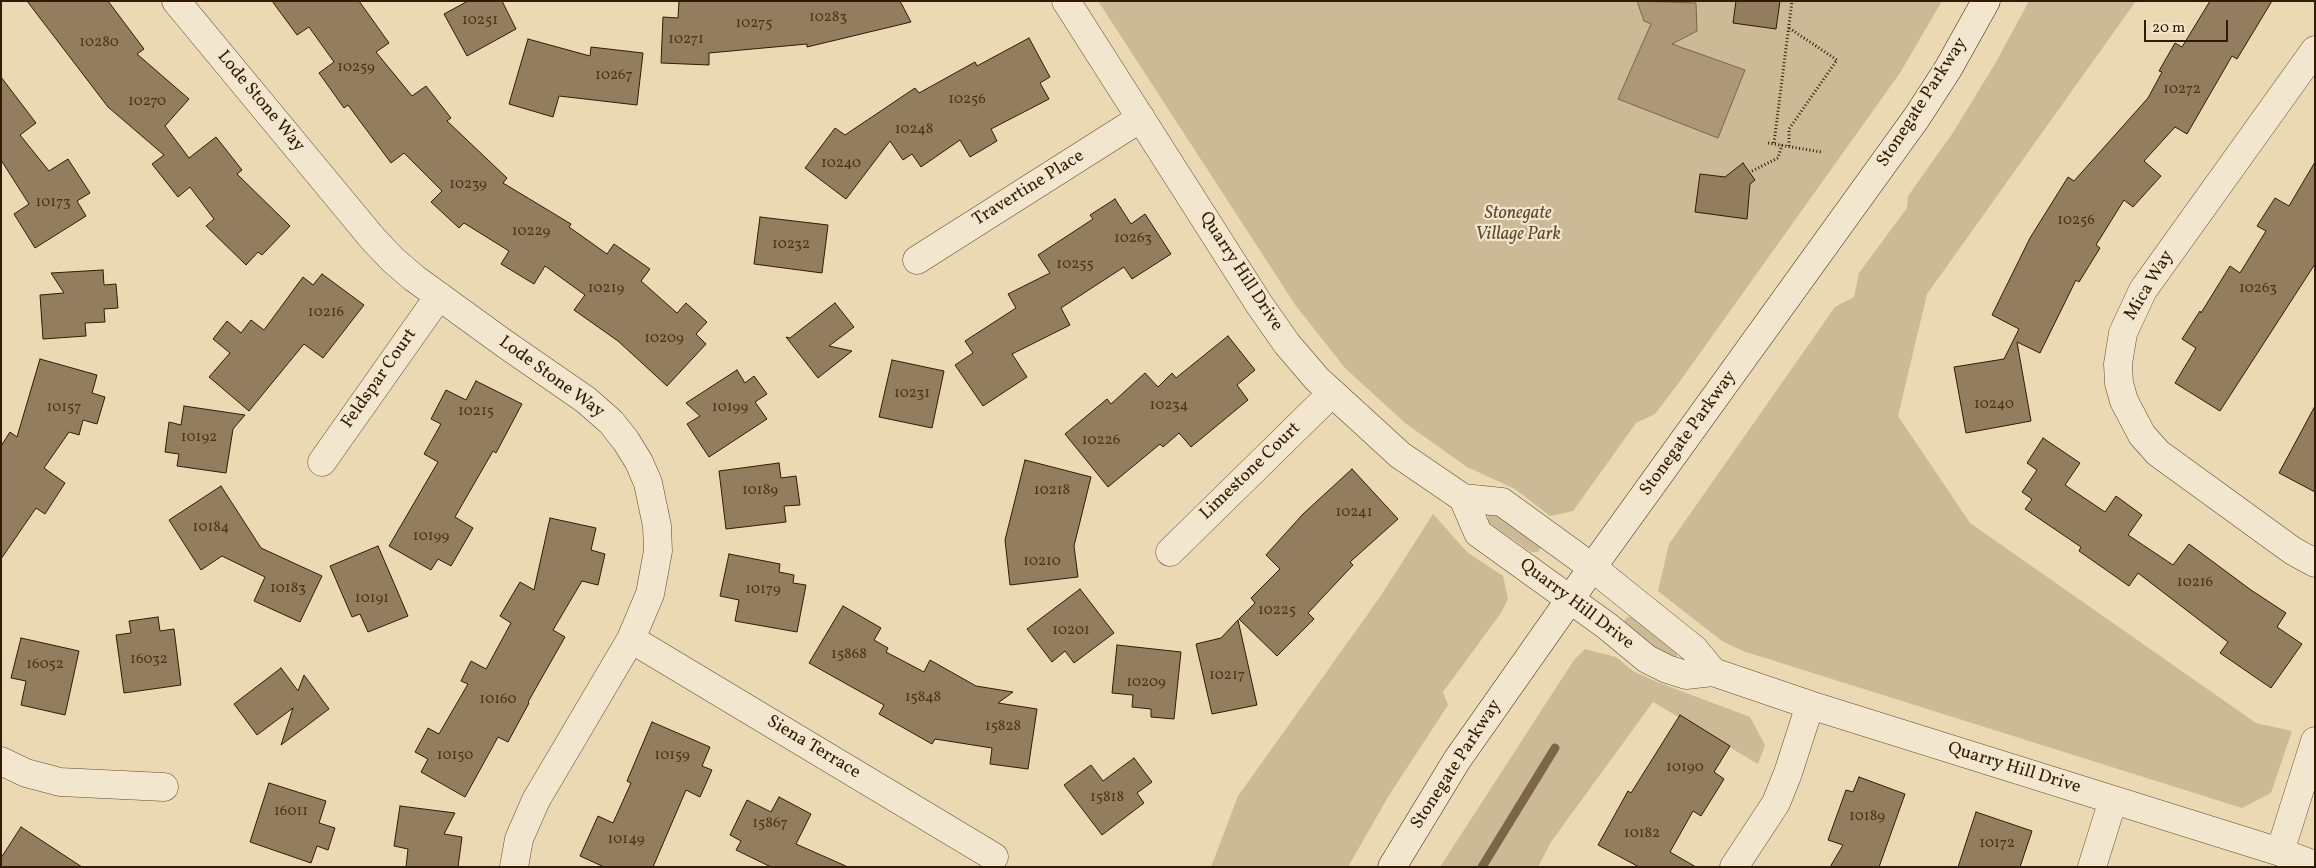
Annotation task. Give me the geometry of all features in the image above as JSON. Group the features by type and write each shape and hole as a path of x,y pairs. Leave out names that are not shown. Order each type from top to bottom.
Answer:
{"street":[{"name":"Lode Stone Way","path":"176,1 374,240 393,260 439,296 586,400 611,422 626,440 639,462 654,504 658,550 650,594 631,639 536,800 519,839 514,867"},
{"name":"Quarry Hill Drive","path":"1066,1 1259,304 1292,350 1332,394 1400,455 1464,498 1502,502 1593,568 1694,649 1713,672"},
{"name":"Stonegate Parkway","path":"1392,867 1457,760 1569,599 1917,117 1948,69 1986,1"},
{"name":"Mica Way","path":"2315,50 2143,290 2123,333 2118,364 2119,383 2124,401 2142,435 2158,453 2293,551 2315,563"},
{"name":"Travertine Place","path":"917,260 1141,118"},
{"name":"Feldspar Court","path":"322,462 439,296"},
{"name":"Limestone Court","path":"1170,552 1332,394"},
{"name":"Quarry Hill Drive","path":"1464,498 1478,532 1607,626 1647,659 1686,675 1713,672 1810,705 2280,852 2315,865"},
{"name":"Siena Terrace","path":"631,639 994,857"},
{"path":"1734,867 1776,803 1788,773 1810,705"},
{"path":"2280,852 2315,741"},
{"path":"1,762 26,773 60,782 164,787"},
{"path":"2092,867 2113,800"}],"path":[{"path":"1774,143 1792,1"},
{"path":"1789,28 1837,60 1789,129 1789,146"},
{"path":"1768,143 1821,152"},
{"path":"1752,171 1778,158 1782,145"}],"green space":[{"name":"Stonegate Village Park","path":"1098,1 1942,1 1900,73 1678,384 1655,414 1636,423 1573,511 1550,516 1515,489 1467,467 1405,423 1345,368 1296,306"},
{"path":"2029,1 2136,1 1927,294 1898,416 1970,523 2256,723 2292,731 2271,793 2242,808 1743,651 1722,641 1658,591 1669,544 1835,307 1854,297 1859,273 1907,208 1908,196 1954,131 1996,62"},
{"path":"1492,509 1541,547 1538,552 1531,552 1488,522 1488,511"},
{"path":"1433,514 1467,552 1503,576 1508,599 1501,613 1443,692 1448,705 1388,797 1348,867 1211,867 1238,796 1380,597"},
{"path":"1627,617 1633,617 1678,652 1675,660 1671,661 1625,627 1624,621"},
{"path":"1585,649 1616,657 1633,671 1657,682 1750,717 1765,745 1758,764 1653,702 1551,842 1538,867 1440,867 1574,660"}],"shaded area":[{"path":"1637,1 1696,3 1697,31 1672,44 1745,70 1718,138 1618,99 1651,24 1644,21"}],"building":[{"path":"27,1 108,1 144,49 137,54 189,99 165,126 189,158 216,137 242,170 237,174 290,226 262,255 258,252 246,265 206,226 214,219 190,187 178,197 152,164 164,155 108,107"},
{"path":"272,1 359,1 389,43 376,52 412,96 426,86 451,118 447,121 507,178 503,183 571,224 569,227 607,254 614,244 650,269 641,281 677,313 686,303 707,322 696,334 706,344 667,386 618,341 574,310 585,295 545,266 534,284 501,264 509,251 464,223 459,228 431,202 442,191 404,153 391,163 348,105 344,108 319,73 334,62 309,27 297,35"},
{"path":"468,1 502,1 516,29 467,56 444,14"},
{"path":"679,1 900,1 911,22 807,47 807,44 709,53 709,65 661,63 663,17 678,18"},
{"path":"1736,1 1780,1 1776,29 1733,23"},
{"path":"2210,1 2272,1 2237,59 2232,56 2187,134 2175,127 2144,161 2161,176 2133,207 2124,200 2096,245 2100,248 2079,282 2076,280 2040,353 2017,342 2031,421 1966,433 1954,367 2004,359 2019,329 1992,315 2030,238 2068,177 2074,181 2148,98 2162,72 2159,71 2175,43 2182,47"},
{"path":"1029,38 1050,77 1040,83 1049,99 991,129 997,141 970,157 960,140 921,167 912,154 903,160 890,141 846,199 805,168 835,128 845,135 915,88 919,93 975,62 977,66"},
{"path":"528,39 590,56 591,47 643,53 637,105 559,96 553,117 509,104"},
{"path":"1,77 36,123 20,135 49,171 68,159 90,193 77,201 86,216 35,248 14,214 29,204 1,160"},
{"path":"2315,162 2315,264 2220,411 2175,383 2196,348 2182,339 2200,311 2201,313 2230,266 2240,273 2266,231 2257,226 2275,198 2289,206"},
{"path":"1743,163 1755,180 1750,184 1747,219 1695,212 1700,174 1725,177"},
{"path":"1115,199 1131,224 1145,214 1171,254 1132,279 1124,267 1061,308 1070,325 1012,354 1027,377 983,406 955,365 973,353 965,341 1016,308 1008,294 1050,273 1038,255 1093,219 1090,215"},
{"path":"760,217 828,225 822,273 754,264"},
{"path":"103,270 104,285 116,284 118,308 104,309 105,322 85,323 86,336 43,339 40,295 64,293 51,273"},
{"path":"322,274 364,305 323,358 304,344 249,411 209,377 230,353 213,339 227,321 241,333 251,320 264,330 303,277 313,285"},
{"path":"835,303 854,327 829,346 852,351 818,378 786,337 790,338"},
{"path":"1228,336 1255,370 1237,385 1248,400 1191,447 1179,433 1163,447 1160,444 1108,487 1065,434 1107,399 1111,404 1145,373 1158,387 1172,373 1176,378"},
{"path":"40,359 97,375 92,393 105,397 97,424 83,420 79,435 69,432 44,468 65,483 45,514 36,508 1,559 1,446 10,432 17,437"},
{"path":"892,360 944,371 932,428 879,417"},
{"path":"737,370 745,383 754,376 767,394 755,402 767,419 709,457 687,424 700,416 686,403"},
{"path":"476,381 522,404 496,453 493,451 455,517 473,528 451,566 438,559 431,570 389,546 438,462 424,454 441,424 431,419 446,390 466,400"},
{"path":"184,406 245,415 233,429 226,473 177,466 179,454 165,452 169,422 181,425"},
{"path":"2315,406 2315,492 2279,473"},
{"path":"2043,438 2080,463 2065,485 2105,512 2116,496 2142,515 2128,535 2173,565 2189,544 2251,590 2286,613 2277,627 2302,644 2271,688 2220,653 2228,642 2138,573 2129,586 2079,551 2081,547 2025,509 2032,499 2022,492 2037,470 2027,463"},
{"path":"1025,460 1091,477 1074,546 1078,577 1010,585 1005,540"},
{"path":"779,463 781,478 796,476 800,505 784,506 786,522 726,529 719,471"},
{"path":"1352,469 1398,519 1350,562 1353,565 1308,613 1314,619 1277,656 1239,619 1255,603 1251,598 1280,569 1266,555 1303,514"},
{"path":"221,486 261,548 322,576 300,622 254,601 265,577 222,556 201,570 169,520"},
{"path":"550,518 596,528 591,550 605,554 598,585 582,581 553,630 565,637 528,702 508,742 498,737 465,797 421,772 428,759 415,752 428,728 439,734 468,684 461,681 471,661 486,669 511,623 500,616 520,582 534,590"},
{"path":"378,546 408,616 368,632 360,614 352,617 330,566"},
{"path":"729,554 780,564 779,572 794,575 793,583 806,585 797,632 735,621 739,600 720,596"},
{"path":"1080,589 1114,633 1074,663 1065,651 1052,662 1027,629"},
{"path":"843,606 881,628 874,640 888,648 886,652 924,672 930,660 976,686 1013,692 998,703 1037,709 1028,769 990,764 992,748 935,739 932,744 879,714 884,705 809,663"},
{"path":"158,617 160,631 174,629 181,685 124,693 116,635 131,633 129,621"},
{"path":"1238,620 1257,705 1212,714 1196,644 1221,638"},
{"path":"21,638 79,651 65,715 21,705 26,681 11,678"},
{"path":"1117,645 1181,652 1174,719 1151,717 1151,709 1132,707 1133,695 1112,693"},
{"path":"281,668 298,691 304,675 329,709 281,745 293,708 257,735 234,704"},
{"path":"1680,715 1730,746 1714,772 1724,779 1701,816 1693,811 1670,852 1696,867 1639,867 1598,845 1628,791 1631,793"},
{"path":"652,722 710,747 702,766 712,770 700,797 686,790 653,867 604,867 580,856 598,816 613,823 631,783 627,781"},
{"path":"1134,758 1152,782 1137,793 1144,803 1102,835 1064,785 1091,765 1103,781"},
{"path":"1859,777 1905,794 1879,867 1830,867 1843,845 1828,840 1846,790 1853,792"},
{"path":"269,783 326,801 319,823 335,828 328,850 317,846 311,863 250,842"},
{"path":"779,797 811,814 796,844 848,867 771,867 736,850 741,841 730,835 747,800 771,812"},
{"path":"400,806 455,813 444,834 462,837 458,867 406,867 408,849 394,846"},
{"path":"1976,812 2032,831 2020,867 1958,867"},
{"path":"21,827 82,867 1,867 1,858"}],"waterway":[{"path":"1482,867 1555,748"}]}
